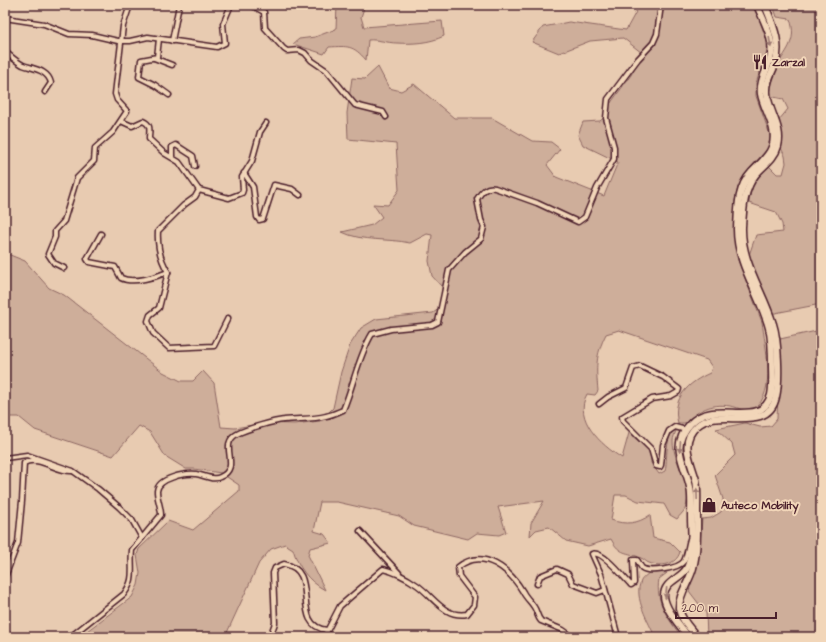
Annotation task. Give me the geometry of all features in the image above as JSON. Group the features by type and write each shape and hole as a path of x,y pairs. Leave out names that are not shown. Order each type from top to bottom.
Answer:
{"main road":[{"path":"688,637 667,606 664,597 665,589 683,574 688,566 691,536 690,490 680,460 679,449 682,436 694,420 707,413 716,411 741,414 755,412 767,403 771,396 772,376 769,329 741,258 737,231 739,198 742,187 747,177 770,153 774,143 773,127 761,89 770,58 771,42 757,5"},
{"path":"697,637 681,616 679,604 694,563 697,522 697,490 688,454 689,437 696,426 711,417 744,419 761,415 770,408 776,396 776,334 745,255 742,228 747,190 756,175 774,155 779,140 776,122 766,94 768,82 777,57 778,46 775,29 765,5"},
{"path":"674,580 683,583 686,588"},
{"path":"667,606 674,607 679,604"}],"street":[{"path":"64,268 54,263 48,254 55,237 55,231 64,221 77,178 94,161 95,148 113,132 121,121 127,108 117,100 115,94 123,26 130,5"},
{"path":"172,41 179,5"},
{"path":"252,5 264,12 265,28 284,49 299,50 305,53 311,60 327,71 355,105 383,112 386,117"},
{"path":"70,637 124,594 129,587 132,579 132,550 161,515 157,491 160,484 166,479 195,474 216,478 220,477 230,469 231,462 228,447 230,441 236,434 283,420 318,418 343,410 355,381 363,349 372,334 391,329 432,325 438,322 449,270 465,252 481,240 484,226 481,220 477,199 484,190 490,187 495,188 537,203 578,222 584,220 598,188 614,159 614,147 606,118 608,99 652,43 656,34 661,5"},
{"path":"5,18 44,24 69,34 92,35 121,42 148,37 217,47 225,43 223,24 232,6"},
{"path":"154,58 157,55 159,39"},
{"path":"5,52 22,65 41,71 48,76 51,83 45,92"},
{"path":"169,95 155,85 139,77 141,60 154,58 172,65"},
{"path":"121,121 132,126 143,121 148,123 150,127 148,139 182,165 199,190 233,198 243,191 242,179 244,173 252,161 260,132 266,123"},
{"path":"172,158 172,146 176,145 193,156 195,166"},
{"path":"244,173 253,187 257,217 259,220 263,219 274,186 294,190 300,195"},
{"path":"199,190 195,197 181,208 158,231 157,244 168,272 159,308 150,315 148,320 153,333 169,348 214,346 228,318"},
{"path":"101,234 87,259 89,262 112,265 117,268 121,278 125,280 143,278 168,272"},
{"path":"599,404 608,397 626,388 633,368 642,367 668,380 678,387 678,391 671,396 650,400 624,415 623,421 652,448 655,465 659,467 661,465 663,446 669,431 675,427 686,430"},
{"path":"5,458 27,455 73,470 119,507 132,520 142,538"},
{"path":"5,577 18,542 24,463 37,461 66,471 73,470"},
{"path":"360,531 401,575"},
{"path":"618,637 601,574 592,558 593,553 598,554 614,565 631,585 634,584 633,560 637,560 642,568 646,569 670,569 677,566 684,560 691,536"},
{"path":"324,637 340,606 383,569 401,575 419,586 443,609 456,615 467,614 474,605 475,600 471,590 459,576 458,567 469,560 490,561 502,567 514,578 535,607 540,621 563,630 573,637"},
{"path":"270,637 274,623 273,573 275,568 284,564 296,568 301,576 310,621 315,628 327,630"},
{"path":"537,584 540,576 557,569 568,574 573,584 597,593 605,590"}],"shaded area":[{"path":"337,5 365,5 361,17 364,27 442,21 444,36 427,42 415,43 393,43 368,40 366,60 354,49 346,47 329,47 324,54 293,44 299,39 315,37 336,29"},
{"path":"633,5 754,5 768,44 766,55 756,83 756,96 770,135 770,142 768,148 744,175 738,187 735,201 735,232 738,260 762,322 767,356 767,380 765,392 761,401 754,409 751,410 723,405 705,408 695,414 686,423 678,423 677,406 684,392 695,381 710,373 712,367 707,360 619,330 606,334 602,342 597,362 598,391 595,395 587,394 584,403 586,422 598,439 622,458 629,433 651,452 651,463 659,474 665,471 668,442 670,436 677,429 673,440 674,450 686,484 687,492 687,501 683,512 677,519 670,515 664,504 638,501 626,495 615,495 611,520 621,523 631,523 650,515 653,538 670,542 680,552 675,560 663,565 649,563 642,558 621,551 611,539 588,546 566,541 549,527 536,530 530,536 531,523 544,501 498,507 506,532 499,535 477,533 468,539 414,526 399,516 337,502 320,502 314,531 324,534 331,543 310,548 308,555 325,590 304,573 293,549 285,544 271,549 259,563 225,637 84,637 83,634 132,597 138,585 140,573 137,555 139,549 168,521 193,530 239,491 239,485 221,473 186,469 165,456 150,432 139,426 113,456 35,430 19,417 5,417 5,253 25,261 49,288 64,295 163,372 181,381 193,381 203,371 214,383 221,427 235,428 264,423 294,424 320,421 333,408 341,372 350,345 361,328 376,319 433,313 443,306 442,287 432,276 429,261 432,235 427,234 410,243 367,239 342,232 372,225 382,217 373,204 388,205 399,190 396,144 348,139 347,113 352,78 365,79 378,67 389,88 401,91 414,84 454,118 492,118 532,141 551,142 560,149 547,165 556,177 604,196 618,162 583,145 578,135 583,122 600,121 606,116 610,104 631,75 642,53 623,38 590,41 559,53 532,42 543,27 569,22 626,30 637,10"},
{"path":"773,5 821,5 821,304 770,314 749,255 756,235 783,232 782,224 776,212 749,203 753,187 758,178 769,166 777,174 783,174 786,163 785,156 781,148 782,139 779,120 788,109 783,99 769,96 770,83 774,71 791,40 792,27 790,19 777,17"},
{"path":"821,330 821,637 707,637 706,613 689,591 699,556 702,519 711,518 721,512 723,499 715,475 735,455 732,444 716,429 745,423 760,427 771,426 777,419 780,339"},
{"path":"650,572 667,573 659,579 659,595 664,610 682,637 655,637 643,610 639,595 641,581"}],"place":[{"name":"Zarzal","path":"760,62"},
{"name":"Auteco Mobility","path":"709,505"}]}
